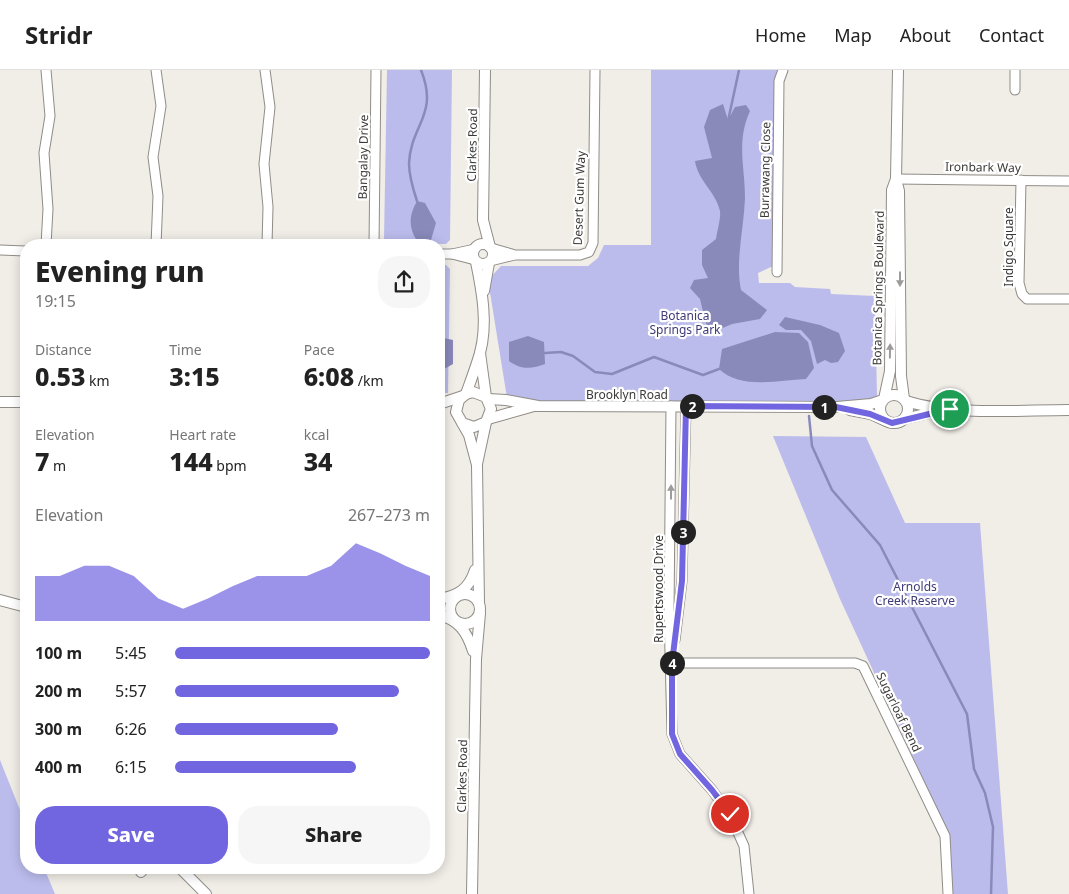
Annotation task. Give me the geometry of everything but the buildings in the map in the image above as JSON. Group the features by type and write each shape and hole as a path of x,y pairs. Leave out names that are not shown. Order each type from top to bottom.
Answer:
{"street":[{"path":"46,70 50,116 44,153 48,209 46,239"},
{"path":"156,70 160,106 153,157 158,196 156,239"},
{"path":"266,70 270,107 264,164 268,207 267,239"},
{"name":"Bangalay Drive","path":"374,239 376,70"},
{"name":"Clarkes Road","path":"475,249 483,220 485,70"},
{"name":"Desert Gum Way","path":"489,262 515,255 580,255 590,252 592,243 595,70"},
{"name":"Burrawang Close","path":"777,272 779,81 784,70"},
{"name":"Botanica Springs Boulevard","path":"898,70 900,86 896,178 899,191 901,376 905,400"},
{"path":"1015,70 1015,90"},
{"name":"Botanica Springs Boulevard","path":"883,400 890,371 892,190 896,178"},
{"name":"Ironbark Way","path":"896,178 1069,181"},
{"name":"Indigo Square","path":"1021,180 1019,283 1022,294 1027,299 1069,300"},
{"name":"Clarkes Road","path":"483,220 490,248"},
{"path":"445,254 475,249 481,245 490,248 493,256 489,262 483,293 480,352 487,398 491,409 487,421 474,427 445,411"},
{"name":"Desert Gum Way","path":"490,248 515,255"},
{"path":"475,249 473,255 483,293"},
{"path":"0,250 20,250"},
{"path":"452,254 482,264 489,262"},
{"path":"460,420 456,406 465,395 480,352"},
{"path":"445,402 473,392 487,398"},
{"path":"950,409 904,419 896,423 888,422 880,412 883,400 892,395 920,405 950,409 1069,410"},
{"name":"Brooklyn Road","path":"487,398 538,406 836,407 871,404 883,400"},
{"path":"904,419 908,412 905,400"},
{"path":"0,402 20,402"},
{"name":"Brooklyn Road","path":"487,421 538,406"},
{"name":"Rupertswood Drive","path":"671,406 669,612 672,663 672,734 680,754 712,790 730,814 744,846 749,894"},
{"name":"Rupertswood Drive","path":"672,663 682,581 686,406"},
{"name":"Brooklyn Road","path":"836,407 870,414 888,422"},
{"name":"Clarkes Road","path":"460,420 469,435 477,465"},
{"name":"Clarkes Road","path":"472,894 476,659 479,608 477,465 487,421"},
{"path":"670,516 683,516"},
{"name":"Clarkes Road","path":"476,659 469,637 452,617 450,606 459,594 466,589 478,562"},
{"path":"445,598 459,594 471,595 479,608 470,623 457,622 445,617"},
{"path":"0,600 20,606"},
{"path":"0,608 20,608"},
{"name":"Sugarloaf Bend","path":"672,663 855,663 863,666 945,836 948,894"},
{"path":"186,874 206,894"}],"green space":[{"path":"387,70 452,70 450,240 446,244 445,239 384,239"},
{"name":"Botanica Springs Park","path":"651,70 782,70 773,266 758,273 759,283 790,283 795,287 830,289 831,294 875,296 877,396 866,404 508,404 488,280 501,266 588,266 598,258 604,245 651,245"},
{"path":"445,265 450,269 448,393 445,393"},
{"name":"Arnolds Creek Reserve","path":"773,436 866,437 905,523 980,523 1008,894 952,894 949,835 840,599"},
{"path":"0,760 20,810 20,874 47,874 55,894 0,894"}],"shaded area":[{"path":"723,104 728,120 735,107 746,105 750,111 743,133 742,144 745,198 739,256 739,279 741,290 767,310 760,319 732,324 716,331 706,324 700,299 690,288 694,280 708,278 702,265 702,250 716,239 720,214 718,204 700,175 695,161 712,158 704,127 710,110"},
{"path":"417,201 425,203 436,223 431,239 416,239 411,226 412,211"},
{"path":"785,317 820,325 839,333 845,351 838,362 831,363 825,360 817,364 811,341 801,330 786,330 779,325"},
{"path":"775,332 799,333 808,342 814,368 806,379 749,382 728,376 719,369 722,349"},
{"path":"528,336 544,342 545,364 527,368 509,361 509,342"},
{"path":"445,338 453,340 453,364 445,369"}],"waterway":[{"path":"417,201 410,178 409,163 414,138 426,109 426,85 421,70"},
{"path":"728,121 739,70"},
{"path":"545,353 561,352 573,356 595,372 612,374 654,357 703,375 719,369"},
{"path":"809,416 812,446 832,490 880,545 967,714 974,769 985,793 993,827 991,894"}],"route":[{"path":"730,814 712,790 680,754 672,734 672,663 682,581 686,406 836,407 870,414 892,423 914,416 950,409"}]}
